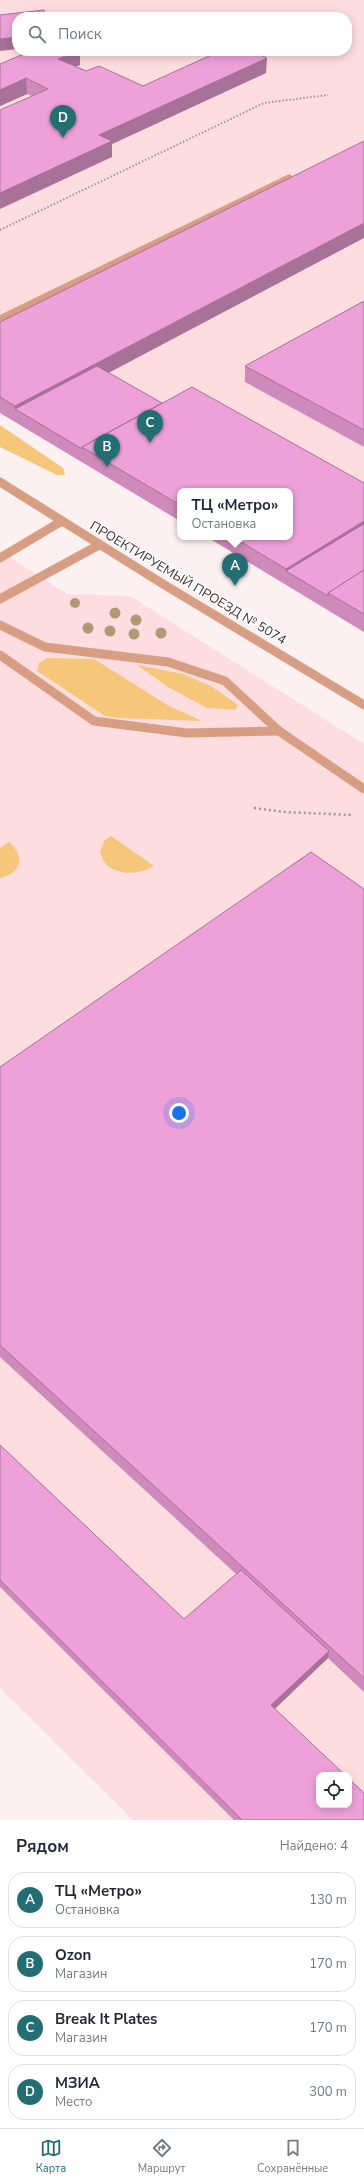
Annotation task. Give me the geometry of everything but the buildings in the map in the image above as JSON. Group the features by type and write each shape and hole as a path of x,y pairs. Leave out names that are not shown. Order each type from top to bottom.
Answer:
{"street":[{"path":"0,319 300,173"},
{"name":"ПРОЕКТИРУЕМЫЙ ПРОЕЗД № 5074","path":"0,482 99,545 364,705"},
{"path":"0,558 62,521"},
{"path":"0,598 99,545"},
{"path":"0,625 45,647 168,662 225,681 280,731 364,789"},
{"path":"0,655 94,722 187,733 280,731"}],"path":[{"path":"0,230 264,103 328,95"},
{"path":"254,808 285,812 356,815"}],"shaded area":[{"path":"0,0 364,0 364,632 212,540 293,540 293,488 177,488 177,519 0,413"},
{"path":"0,425 63,468 65,475 57,475 0,447"},
{"path":"0,551 67,594 130,596 364,744 364,1820 133,1820 0,1688"},
{"path":"48,658 94,659 169,706 202,721 105,716 37,671 39,663"},
{"path":"137,665 183,674 211,686 238,705 235,710 207,708 168,687"},
{"path":"111,836 154,866 143,871 125,873 108,866 100,852 105,840"},
{"path":"9,842 18,853 19,864 13,872 0,878 0,848"}],"place":[{"name":"МЗИА","path":"63,138"},
{"name":"Break It Plates","path":"150,443"},
{"name":"Ozon","path":"107,467"},
{"name":"ТЦ «Метро»","path":"235,586"}]}
